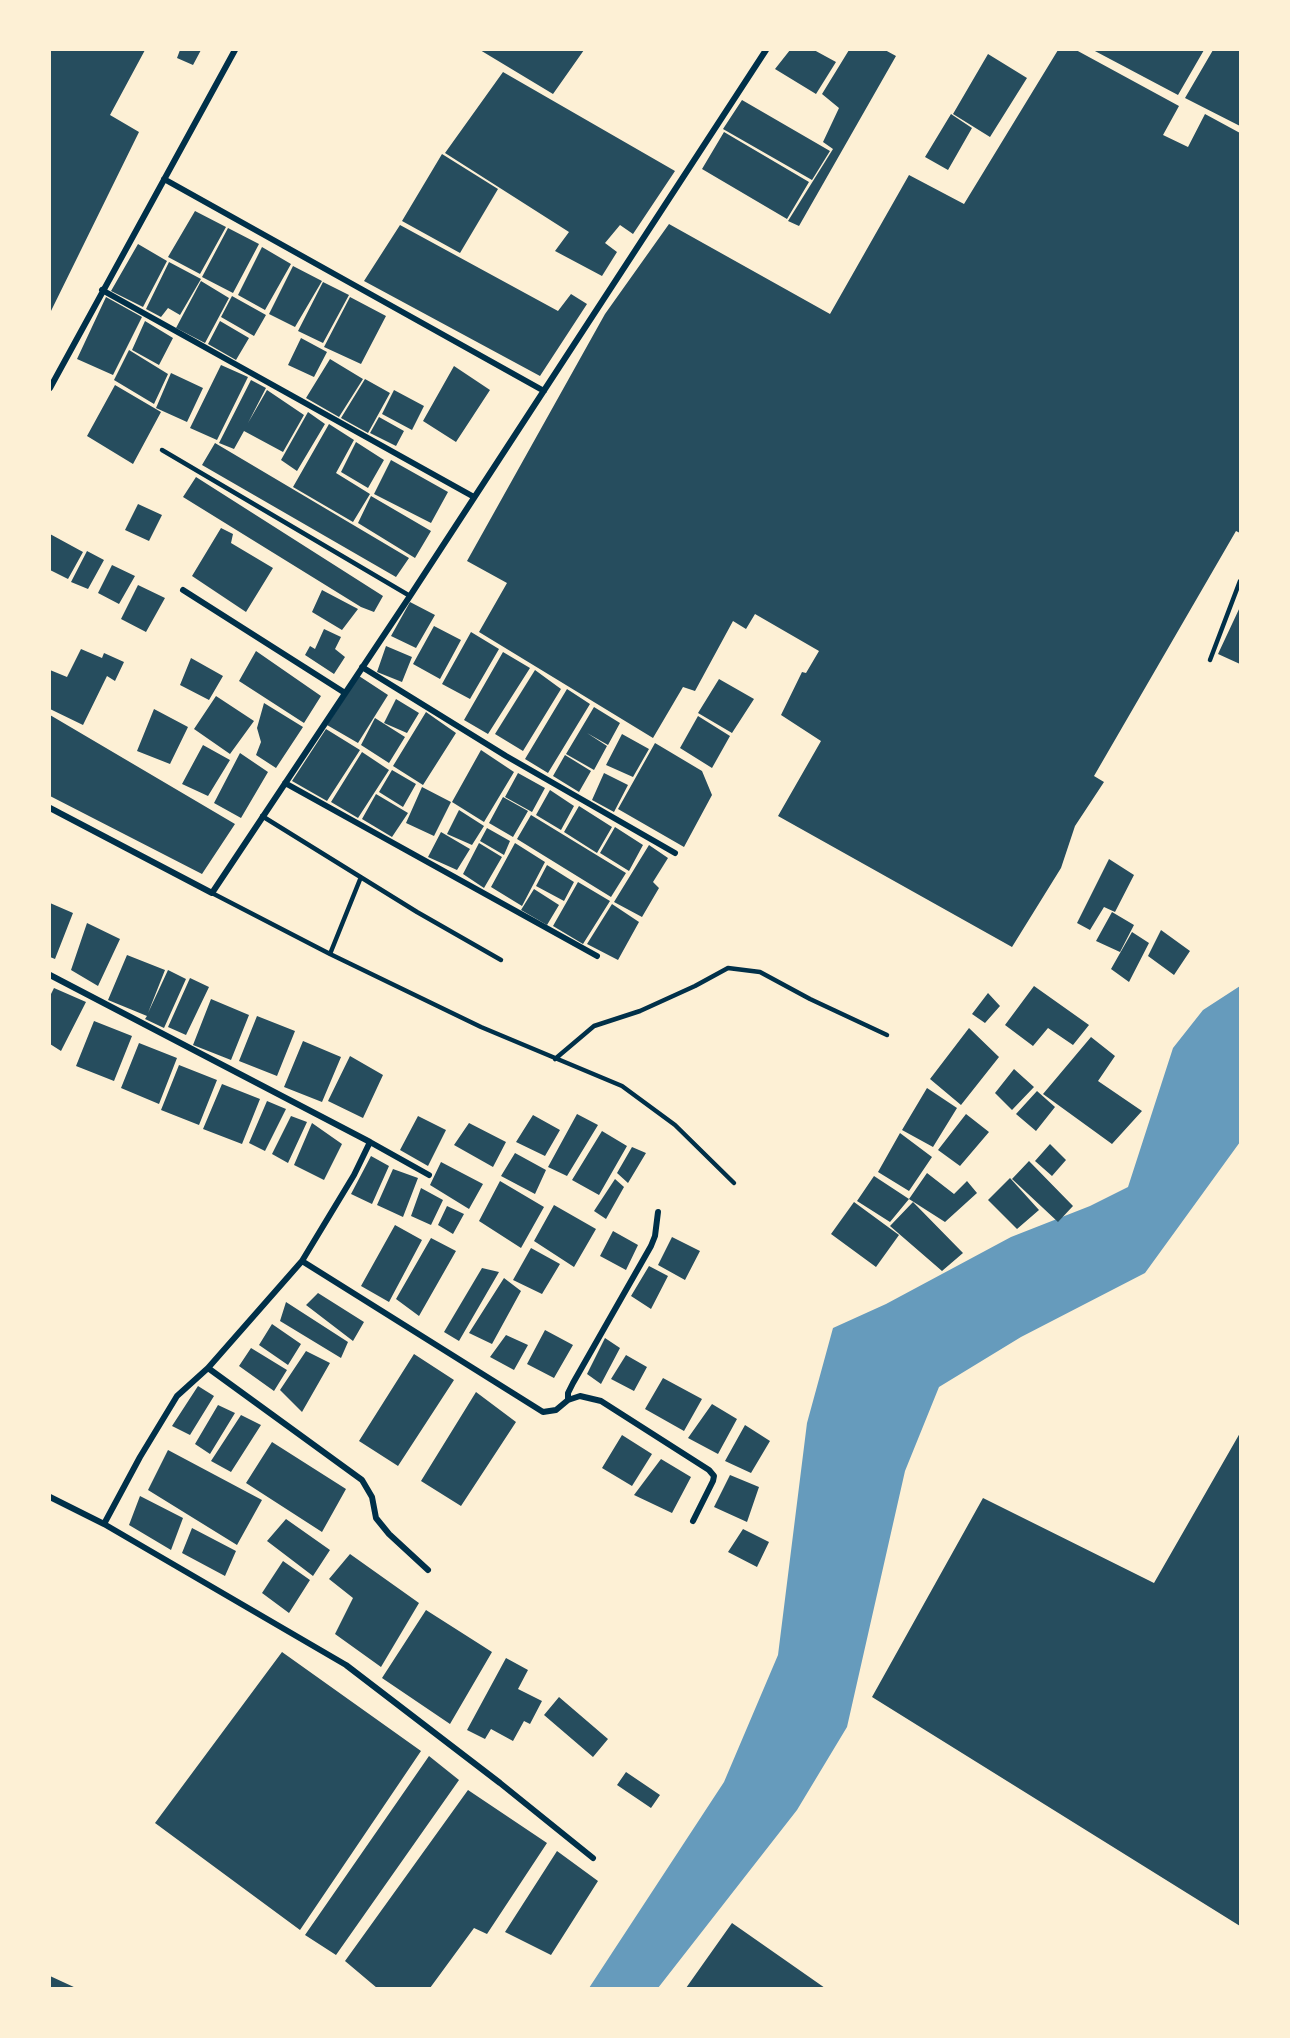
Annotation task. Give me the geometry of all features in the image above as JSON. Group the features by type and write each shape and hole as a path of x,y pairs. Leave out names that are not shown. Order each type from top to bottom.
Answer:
{"street":[{"path":"50,388 235,50"},
{"path":"50,808 212,893 410,596 766,50"},
{"path":"164,179 544,391"},
{"path":"102,290 474,497"},
{"path":"183,590 345,693"},
{"path":"362,667 506,756 675,853"},
{"path":"285,783 597,956"},
{"path":"50,975 429,1175"},
{"path":"104,1524 140,1457 177,1396 208,1368 302,1261 354,1174 370,1142"},
{"path":"568,1400 568,1393 573,1383 651,1245 655,1236 658,1212"},
{"path":"302,1261 543,1412 556,1410 568,1400 580,1396 601,1401 709,1470 714,1476 713,1481 693,1521"},
{"path":"208,1368 362,1480 372,1497 376,1518 389,1534 428,1570"},
{"path":"50,1497 104,1524 346,1665 594,1858"}],"lane":[{"path":"162,450 410,596"},
{"path":"1210,660 1240,581"},
{"path":"262,816 417,912 501,960"},
{"path":"330,954 361,877"},
{"path":"212,893 330,954 481,1027 622,1086 675,1125 734,1183"},
{"path":"555,1059 594,1026 640,1011 728,968 760,972 810,999 887,1035"}],"water":[{"path":"1240,986 1240,1142 1145,1273 1021,1337 939,1387 905,1471 847,1727 797,1810 658,1988 589,1988 724,1782 778,1655 807,1423 833,1328 886,1304 1011,1237 1090,1206 1128,1187 1173,1048 1203,1010"}],"building":[{"path":"50,50 145,50 110,115 139,132 50,313"},
{"path":"180,50 201,50 193,65 177,58"},
{"path":"480,50 584,50 553,94"},
{"path":"790,50 814,50 836,62 816,94 775,69"},
{"path":"849,50 885,50 896,56 799,226 788,221 833,149 823,142 839,108 822,94"},
{"path":"1058,50 1076,50 1179,106 1163,135 1188,147 1205,114 1240,133 1240,533 1236,531 1094,776 1104,782 1075,826 1061,868 1012,947 778,816 821,741 781,715 802,672 806,673 819,651 755,614 746,629 733,621 695,691 683,687 653,738 479,632 507,583 467,561 605,314 669,224 830,314 909,175 964,204"},
{"path":"1093,50 1204,50 1178,95"},
{"path":"1213,50 1240,50 1240,126 1185,98"},
{"path":"988,54 1027,78 990,137 953,114"},
{"path":"503,72 675,171 633,234 620,225 605,243 617,252 602,276 555,251 569,232 445,153"},
{"path":"742,100 830,151 812,180 723,129"},
{"path":"951,114 972,128 948,170 925,157"},
{"path":"724,132 809,182 787,219 702,169"},
{"path":"442,154 498,189 460,253 402,221"},
{"path":"195,211 226,227 200,274 168,257"},
{"path":"400,225 558,311 571,294 587,304 540,376 364,281"},
{"path":"228,228 259,244 233,293 202,277"},
{"path":"138,244 167,261 143,307 111,291"},
{"path":"262,247 291,264 265,310 238,295"},
{"path":"169,262 201,279 180,315 168,308 161,317 146,309"},
{"path":"293,266 322,281 295,327 269,314"},
{"path":"201,281 229,298 205,343 176,328"},
{"path":"323,282 349,295 323,343 298,331"},
{"path":"232,296 266,315 254,336 221,317"},
{"path":"106,297 142,317 113,375 77,359"},
{"path":"350,297 386,316 361,364 324,347"},
{"path":"145,321 173,338 159,365 132,350"},
{"path":"220,321 249,338 236,360 208,344"},
{"path":"301,338 327,352 314,377 288,365"},
{"path":"129,350 168,374 154,404 114,380"},
{"path":"330,359 363,379 339,417 306,398"},
{"path":"221,365 248,377 217,440 190,428"},
{"path":"454,366 490,390 456,442 423,421"},
{"path":"171,373 203,388 187,422 156,408"},
{"path":"365,379 390,393 368,433 341,418"},
{"path":"251,380 266,388 248,423 267,390 304,415 283,452 244,431 234,449 219,443"},
{"path":"115,385 161,412 133,464 87,436"},
{"path":"394,390 424,406 412,430 382,414"},
{"path":"308,412 325,424 297,471 281,460"},
{"path":"379,417 404,431 396,446 370,433"},
{"path":"329,424 354,440 336,473 370,494 353,522 293,487"},
{"path":"356,442 384,460 368,488 341,472"},
{"path":"215,443 409,558 396,577 202,465"},
{"path":"391,460 448,492 431,523 374,494"},
{"path":"196,477 383,596 374,612 361,607 183,497"},
{"path":"371,496 431,531 415,558 358,523"},
{"path":"138,504 162,515 149,541 125,530"},
{"path":"221,528 233,534 231,543 273,568 246,612 192,576"},
{"path":"50,534 83,552 68,579 50,570"},
{"path":"87,551 104,560 88,589 71,582"},
{"path":"112,565 135,576 119,604 98,593"},
{"path":"138,585 165,598 146,632 121,619"},
{"path":"322,590 358,609 342,630 312,612"},
{"path":"410,602 435,615 416,648 391,636"},
{"path":"1240,607 1240,664 1218,654"},
{"path":"434,626 461,640 440,679 413,664"},
{"path":"324,629 341,637 335,649 345,657 334,674 305,655 310,646 315,649"},
{"path":"471,632 499,649 470,699 442,684"},
{"path":"386,646 412,657 402,682 377,672"},
{"path":"81,649 102,658 104,653 124,662 115,681 107,676 83,725 50,709 50,670 67,677"},
{"path":"256,651 321,696 304,723 239,681"},
{"path":"503,652 530,668 488,734 464,720"},
{"path":"191,658 223,676 209,700 180,685"},
{"path":"535,670 561,689 523,751 495,734"},
{"path":"359,676 388,695 358,743 327,725"},
{"path":"719,679 754,699 732,733 698,713"},
{"path":"567,689 590,704 548,773 525,759"},
{"path":"216,696 254,721 230,754 194,729"},
{"path":"396,699 419,713 407,733 384,723"},
{"path":"264,703 303,727 276,768 256,755 261,742 257,728"},
{"path":"594,707 620,723 608,745 587,733 607,746 594,770 566,754"},
{"path":"154,709 188,727 170,764 137,751"},
{"path":"426,712 456,733 423,785 393,766"},
{"path":"50,715 235,824 202,874 50,796"},
{"path":"698,716 730,736 712,768 680,748"},
{"path":"375,718 405,737 389,763 361,745"},
{"path":"326,729 360,750 327,801 292,781"},
{"path":"622,734 649,749 633,777 606,765"},
{"path":"655,743 702,771 712,795 684,847 618,809"},
{"path":"203,745 230,760 208,796 182,784"},
{"path":"481,750 514,772 484,822 452,802"},
{"path":"362,752 389,770 358,818 331,802"},
{"path":"240,753 268,772 241,818 214,803"},
{"path":"565,755 591,771 579,792 553,776"},
{"path":"392,770 416,784 403,807 379,792"},
{"path":"518,773 545,788 532,812 505,797"},
{"path":"604,773 628,785 614,812 592,800"},
{"path":"422,787 451,802 434,836 406,823"},
{"path":"550,790 574,806 561,830 536,815"},
{"path":"376,794 408,813 392,837 362,819"},
{"path":"503,797 528,811 513,837 489,823"},
{"path":"579,806 612,827 597,853 564,832"},
{"path":"459,810 484,826 472,845 447,834"},
{"path":"531,815 626,873 611,897 517,839"},
{"path":"615,827 643,845 629,871 600,853"},
{"path":"487,828 510,841 504,855 480,841"},
{"path":"441,832 470,849 457,870 428,857"},
{"path":"479,843 502,857 484,888 463,874"},
{"path":"515,843 545,862 522,906 491,887"},
{"path":"649,845 668,858 653,882 659,888 642,917 614,902"},
{"path":"1109,859 1134,875 1115,912 1104,907 1090,930 1077,923"},
{"path":"547,865 574,882 564,901 536,886"},
{"path":"578,882 610,901 583,944 553,926"},
{"path":"534,889 559,905 547,925 521,910"},
{"path":"50,903 73,913 55,959 50,957"},
{"path":"612,904 639,922 618,960 587,944"},
{"path":"1112,912 1134,925 1120,952 1096,941"},
{"path":"87,923 120,939 98,986 71,970"},
{"path":"1161,930 1190,951 1174,975 1148,956"},
{"path":"1132,932 1149,943 1129,982 1111,969"},
{"path":"127,955 165,970 148,1013 168,970 186,979 164,1028 145,1019 147,1016 108,1000"},
{"path":"190,978 209,987 186,1035 168,1027"},
{"path":"1034,986 1089,1025 1073,1045 1048,1028 1033,1046 1005,1025"},
{"path":"54,988 86,1002 61,1051 50,1044 50,996"},
{"path":"988,993 1000,1006 985,1023 972,1014"},
{"path":"211,999 249,1015 231,1060 193,1045"},
{"path":"257,1016 295,1031 277,1076 239,1061"},
{"path":"94,1021 132,1036 114,1081 76,1066"},
{"path":"969,1028 999,1057 961,1105 930,1079"},
{"path":"1091,1037 1115,1056 1098,1081 1142,1111 1112,1144 1043,1094"},
{"path":"303,1041 341,1057 322,1102 284,1087"},
{"path":"139,1043 177,1058 159,1104 121,1088"},
{"path":"350,1056 383,1075 363,1118 328,1101"},
{"path":"179,1065 217,1080 199,1125 161,1110"},
{"path":"1014,1069 1034,1087 1012,1110 995,1093"},
{"path":"222,1084 260,1099 242,1144 203,1129"},
{"path":"927,1088 957,1108 933,1147 902,1130"},
{"path":"1037,1091 1055,1107 1036,1131 1016,1114"},
{"path":"267,1101 286,1109 265,1151 249,1143"},
{"path":"577,1114 598,1125 567,1176 548,1167"},
{"path":"966,1114 989,1132 960,1166 938,1150"},
{"path":"533,1115 560,1130 545,1156 516,1142"},
{"path":"291,1116 307,1122 288,1163 272,1154"},
{"path":"418,1116 446,1130 428,1166 400,1150"},
{"path":"312,1123 342,1144 324,1180 294,1165"},
{"path":"469,1123 506,1142 493,1167 454,1145"},
{"path":"602,1131 627,1146 599,1195 572,1180"},
{"path":"900,1133 932,1157 909,1191 878,1172"},
{"path":"1050,1144 1066,1160 1052,1176 1035,1161"},
{"path":"632,1147 646,1153 628,1183 617,1173"},
{"path":"515,1153 546,1170 535,1194 501,1176"},
{"path":"371,1156 389,1166 372,1204 351,1194"},
{"path":"1029,1161 1073,1206 1058,1222 1012,1179"},
{"path":"441,1162 483,1184 469,1209 430,1185"},
{"path":"393,1169 418,1178 403,1217 377,1205"},
{"path":"927,1173 954,1194 967,1181 977,1193 945,1222 909,1199"},
{"path":"874,1176 909,1199 890,1222 857,1201"},
{"path":"1010,1178 1039,1210 1017,1229 988,1200"},
{"path":"615,1179 624,1187 606,1219 594,1211"},
{"path":"500,1181 544,1207 521,1248 479,1221"},
{"path":"421,1188 443,1200 431,1225 411,1216"},
{"path":"854,1202 899,1235 876,1267 831,1234"},
{"path":"913,1202 963,1253 942,1271 890,1226"},
{"path":"554,1205 596,1229 574,1267 534,1241"},
{"path":"447,1206 464,1214 453,1234 438,1225"},
{"path":"395,1225 422,1240 389,1302 361,1286"},
{"path":"613,1231 638,1245 626,1270 600,1256"},
{"path":"672,1237 700,1251 685,1280 658,1265"},
{"path":"431,1238 456,1251 419,1316 396,1299"},
{"path":"531,1248 560,1264 542,1294 513,1280"},
{"path":"649,1266 668,1276 651,1309 631,1296"},
{"path":"482,1268 499,1272 459,1341 444,1332"},
{"path":"504,1278 521,1291 492,1344 469,1333"},
{"path":"318,1293 364,1322 353,1341 306,1305"},
{"path":"286,1302 348,1342 341,1358 280,1321"},
{"path":"272,1324 301,1344 288,1365 259,1345"},
{"path":"545,1330 573,1345 554,1378 527,1364"},
{"path":"506,1335 528,1345 514,1370 490,1357"},
{"path":"605,1338 620,1348 601,1384 587,1374"},
{"path":"251,1348 287,1370 274,1391 239,1366"},
{"path":"306,1351 330,1363 302,1412 280,1390"},
{"path":"414,1354 454,1380 398,1466 359,1441"},
{"path":"626,1355 647,1367 634,1391 611,1379"},
{"path":"663,1378 702,1399 684,1431 645,1409"},
{"path":"198,1386 214,1396 190,1435 172,1426"},
{"path":"476,1392 516,1422 461,1506 421,1481"},
{"path":"712,1404 737,1419 718,1454 688,1438"},
{"path":"218,1405 235,1413 210,1454 195,1444"},
{"path":"241,1415 261,1425 231,1472 211,1461"},
{"path":"745,1425 770,1441 751,1473 725,1461"},
{"path":"1240,1433 1240,1926 872,1697 983,1498 1154,1583"},
{"path":"622,1435 652,1454 632,1486 602,1468"},
{"path":"272,1442 346,1489 322,1532 246,1483"},
{"path":"168,1450 262,1500 237,1545 148,1490"},
{"path":"661,1459 691,1477 672,1513 634,1495"},
{"path":"730,1475 759,1487 747,1522 714,1507"},
{"path":"140,1496 183,1518 171,1550 129,1525"},
{"path":"286,1519 330,1550 313,1576 267,1541"},
{"path":"192,1528 236,1551 225,1576 182,1553"},
{"path":"743,1529 769,1542 757,1567 728,1552"},
{"path":"350,1554 419,1603 381,1667 335,1634 353,1598 329,1579"},
{"path":"283,1561 310,1580 289,1613 262,1593"},
{"path":"426,1610 492,1652 450,1724 382,1678"},
{"path":"282,1652 421,1751 300,1930 155,1823"},
{"path":"506,1658 528,1670 518,1689 542,1701 530,1724 524,1721 513,1741 491,1729 485,1739 467,1730"},
{"path":"559,1697 608,1739 593,1757 544,1715"},
{"path":"429,1756 459,1780 336,1955 305,1935"},
{"path":"626,1772 660,1795 651,1808 617,1785"},
{"path":"468,1790 547,1843 487,1934 474,1928 430,1988 377,1988 345,1961"},
{"path":"557,1851 598,1881 551,1955 505,1932"},
{"path":"732,1923 825,1988 686,1988"},
{"path":"50,1976 76,1988 50,1988"}]}
